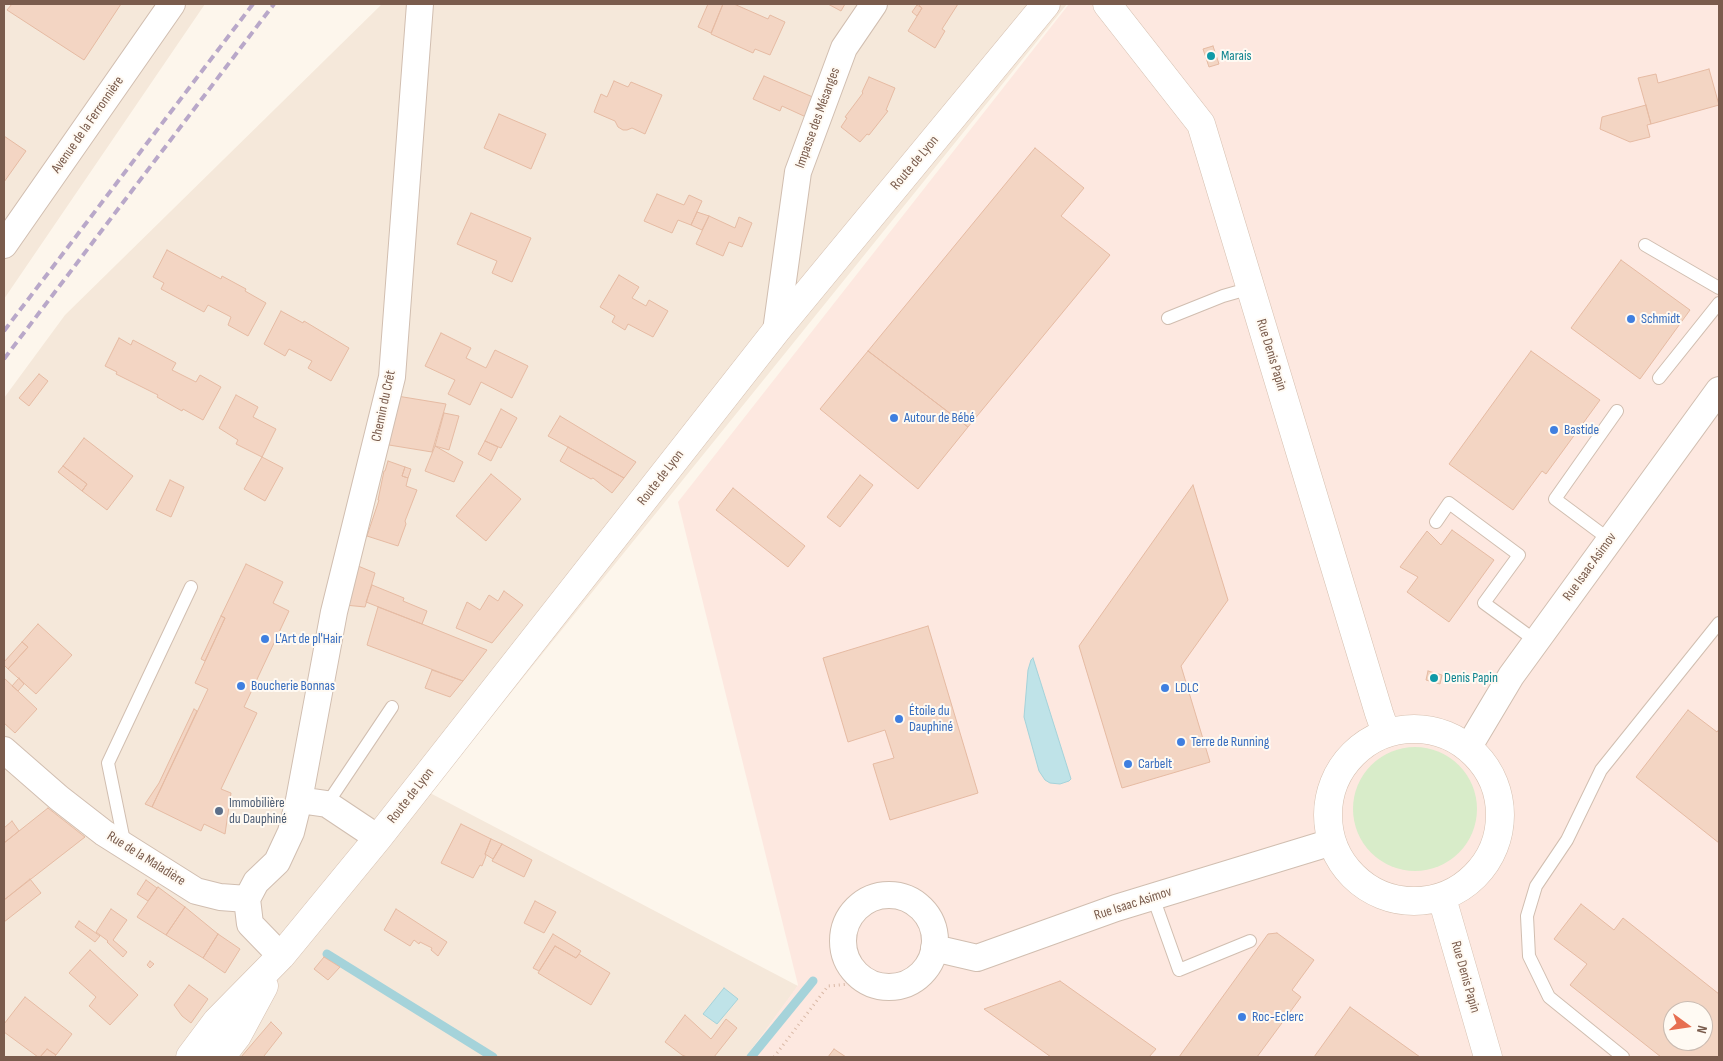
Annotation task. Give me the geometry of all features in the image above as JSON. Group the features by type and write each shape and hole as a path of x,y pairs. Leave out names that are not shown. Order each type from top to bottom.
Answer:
{"street":[{"name":"Avenue de la Ferronnière","path":"4,245 172,4"},
{"name":"Chemin du Crêt","path":"247,900 256,882 277,862 291,832 299,800 334,612 392,377 420,4"},
{"name":"Impasse des Mésanges","path":"776,331 798,172 844,48 874,4"},
{"name":"Route de Lyon","path":"281,956 378,838 776,331 1046,4"},
{"name":"Rue Denis Papin","path":"1107,4 1201,124 1378,713 1386,733"},
{"name":"Rue Isaac Asimov","path":"1468,748 1511,676 1719,390"},
{"path":"1415,728 1443,734 1468,748 1487,769 1498,795 1500,823 1492,851 1476,874 1442,898 1396,900 1368,888 1346,868 1332,842 1328,809 1336,776 1357,750 1386,733 1415,728"},
{"name":"Rue de la Maladière","path":"4,750 59,798 104,833 196,891 220,897 247,900"},
{"path":"299,800 327,804 378,838"},
{"name":"Rue Isaac Asimov","path":"934,948 977,958 1154,897 1332,842"},
{"name":"Rue Denis Papin","path":"1442,898 1488,1057"},
{"path":"247,900 250,924 281,956"},
{"path":"190,1057 216,1021 281,956"},
{"path":"221,1057 237,1036 281,956"}],"lane":[{"path":"1645,245 1719,288"},
{"path":"1168,318 1223,296 1251,288"},
{"path":"1659,378 1719,303"},
{"path":"1610,540 1555,499 1617,411"},
{"path":"1436,522 1449,503 1519,555 1484,603 1536,642"},
{"path":"125,846 108,763 191,586"},
{"path":"1623,1057 1549,997 1529,956 1527,916 1536,886 1567,840 1601,770 1719,623"},
{"path":"327,804 392,706"},
{"path":"1154,897 1179,970 1250,941"}],"path":[{"path":"774,1057 828,986 850,984"}],"shaded area":[{"path":"4,4 205,4 4,299"},
{"path":"382,4 1067,4 430,793 798,986 746,1057 4,1057 4,398 65,315"},
{"path":"1069,4 1719,4 1719,1057 746,1057 798,985 678,502"}],"green space":[{"path":"1415,747 1439,752 1459,765 1472,785 1477,809 1472,833 1459,853 1439,866 1415,871 1391,866 1371,853 1358,833 1353,809 1358,785 1371,765 1391,752"}],"water":[{"path":"1033,658 1071,779 1060,784 1050,783 1045,780 1039,771 1024,717 1028,670"},
{"path":"724,988 738,999 717,1024 703,1014"}],"building":[{"path":"12,4 121,4 84,60 7,10"},
{"path":"708,4 723,4 711,33 698,27"},
{"path":"723,4 734,4 768,19 770,15 785,22 770,55 755,49 753,53 711,34"},
{"path":"828,4 845,4 841,11"},
{"path":"918,4 958,4 942,29 945,31 935,48 908,31 922,8"},
{"path":"917,5 922,8 917,16 912,12"},
{"name":"Marais","path":"1213,46 1219,64 1209,67 1203,49"},
{"path":"1709,69 1719,105 1651,124 1638,78 1656,74 1658,83"},
{"path":"764,76 815,98 806,117 782,106 780,111 753,99"},
{"path":"869,77 895,88 886,110 888,111 869,135 867,134 860,142 841,127 847,118 845,117 863,93"},
{"path":"614,81 628,87 631,82 662,95 645,134 632,128 623,130 618,127 615,121 594,112 601,94 607,97"},
{"path":"1646,105 1651,124 1647,125 1650,137 1630,142 1600,129 1602,117"},
{"path":"499,114 546,134 531,169 484,148"},
{"path":"4,136 26,151 4,182"},
{"path":"1035,148 1084,188 1061,216 1110,255 968,427 868,351"},
{"path":"657,194 684,205 689,195 702,201 691,225 678,220 672,233 644,221"},
{"path":"697,212 709,216 702,230 691,225"},
{"path":"471,213 531,238 512,282 492,273 497,261 457,244"},
{"path":"709,216 735,228 739,217 752,223 742,247 729,242 723,256 696,244"},
{"path":"167,250 221,279 222,276 266,303 248,336 228,325 231,317 208,305 204,312 161,289 164,283 153,277"},
{"name":"Schmidt","path":"1621,260 1690,310 1640,379 1571,328"},
{"path":"619,275 639,287 632,298 646,306 649,300 668,311 653,337 628,324 625,330 612,322 615,316 600,307"},
{"path":"281,311 303,323 304,321 349,348 331,381 308,368 312,361 289,349 285,356 264,344"},
{"path":"441,333 471,348 466,358 486,368 495,350 528,366 512,398 481,382 470,405 448,394 455,380 425,366"},
{"path":"119,338 131,345 133,340 176,363 172,370 196,382 200,375 221,387 203,420 183,409 182,411 157,397 158,395 116,374 117,372 105,366"},
{"name":"Autour de Bébé","path":"868,351 968,427 918,489 820,409"},
{"path":"1531,351 1600,400 1546,474 1542,471 1513,510 1449,464"},
{"path":"39,374 48,381 29,406 19,398"},
{"path":"236,395 258,407 253,417 276,429 262,457 236,444 238,440 219,428"},
{"path":"397,396 446,404 432,452 389,445"},
{"path":"501,409 517,418 501,448 485,441"},
{"path":"444,413 459,416 449,450 435,446"},
{"path":"560,416 636,462 624,478 548,436"},
{"path":"84,438 133,476 107,510 82,491 87,484 63,466"},
{"path":"485,441 498,447 491,461 478,454"},
{"path":"435,446 463,462 454,482 425,471"},
{"path":"568,447 624,478 612,493 593,478 591,479 560,461"},
{"path":"262,457 283,468 265,501 244,489"},
{"path":"388,461 405,467 402,476 408,478 406,486 417,490 398,546 367,536 379,500 384,471"},
{"path":"63,466 87,484 82,491 58,472"},
{"path":"405,467 411,469 408,478 402,476"},
{"path":"491,474 521,499 486,541 456,516"},
{"path":"860,475 873,485 840,527 827,517"},
{"path":"170,480 184,487 171,517 156,510"},
{"path":"1193,485 1228,600 1181,666 1210,762 1122,788 1079,646"},
{"path":"733,488 805,546 788,567 716,510"},
{"path":"1452,530 1494,560 1449,622 1407,592 1418,577 1400,567 1427,531 1441,545"},
{"path":"246,564 283,582 273,603 289,611 244,707 257,713 221,789 231,793 225,834 204,824 201,831 152,807 208,689 195,683 225,618 221,616"},
{"path":"358,566 375,573 365,607 345,605"},
{"path":"372,585 404,598 403,601 427,611 422,624 366,602"},
{"path":"504,591 523,605 492,643 456,628 467,602 480,610 489,595 498,601"},
{"path":"378,607 487,650 463,681 367,645"},
{"path":"221,616 225,618 205,661 201,659"},
{"path":"38,624 72,655 36,694 8,669 28,647 22,642"},
{"name":"Étoile du Dauphiné","path":"928,626 978,793 890,820 873,764 894,758 885,730 848,742 823,658"},
{"path":"22,642 28,647 8,669 4,662"},
{"path":"432,670 463,681 450,697 425,688"},
{"name":"Denis Papin","path":"1428,671 1442,675 1440,684 1426,680"},
{"path":"4,678 37,709 15,733 4,723"},
{"path":"19,678 24,684 18,691 12,686"},
{"path":"194,709 197,711 152,807 145,804 159,783"},
{"path":"1688,710 1717,732 1719,729 1719,843 1636,777"},
{"path":"48,808 85,837 4,900 4,843"},
{"path":"12,821 19,831 4,843 4,828"},
{"path":"461,824 491,839 482,866 480,865 473,878 441,863"},
{"path":"491,839 502,844 493,859 485,854"},
{"path":"502,844 532,860 524,877 492,861"},
{"path":"30,879 41,893 4,922 4,900"},
{"path":"146,880 157,888 148,901 137,894"},
{"path":"158,887 185,907 166,935 137,917"},
{"path":"535,901 556,912 544,933 524,923"},
{"path":"1581,904 1614,930 1623,918 1719,994 1719,1057 1661,1057 1570,985 1587,964 1554,939"},
{"path":"185,907 218,934 203,958 166,935"},
{"path":"111,909 127,920 113,940 127,952 123,957 108,941 96,932"},
{"path":"396,909 447,942 438,956 431,950 432,948 420,942 419,944 414,940 410,946 384,930"},
{"path":"79,921 100,936 95,942 75,927"},
{"path":"1277,933 1314,960 1292,990 1301,997 1257,1057 1179,1057 1268,934"},
{"path":"218,934 240,949 225,973 203,958"},
{"path":"553,934 581,951 576,958 555,946 539,971 533,968"},
{"path":"555,946 576,958 579,954 610,973 591,1005 538,973"},
{"path":"90,950 138,995 110,1025 89,1006 96,997 69,973"},
{"path":"324,957 340,967 328,980 314,969"},
{"path":"150,961 154,964 150,968 147,965"},
{"path":"1060,981 1156,1049 1149,1057 1051,1057 984,1009"},
{"path":"189,985 208,999 191,1023 182,1016 174,1005"},
{"path":"25,997 72,1034 56,1055 47,1049 38,1057 4,1032 4,1024"},
{"path":"1350,1007 1420,1057 1314,1057"},
{"path":"685,1015 711,1039 726,1019 737,1028 714,1057 687,1057 665,1042"},
{"path":"271,1022 282,1033 265,1057 241,1057"},
{"path":"47,1049 56,1055 54,1057 40,1057"},
{"path":"834,1049 846,1057 828,1057"}],"waterway":[{"path":"327,954 493,1057"},
{"path":"751,1057 813,981"}],"railway":[{"path":"4,331 253,4"},
{"path":"4,359 274,4"}],"place":[{"name":"Marais","path":"1211,56"},
{"name":"Schmidt","path":"1631,319"},
{"name":"Autour de Bébé","path":"894,418"},
{"name":"Bastide","path":"1554,430"},
{"name":"L'Art de pl'Hair","path":"265,639"},
{"name":"Denis Papin","path":"1434,678"},
{"name":"Boucherie Bonnas","path":"241,686"},
{"name":"LDLC","path":"1165,688"},
{"name":"Étoile du Dauphiné","path":"899,719"},
{"name":"Terre de Running","path":"1181,742"},
{"name":"Carbelt","path":"1128,764"},
{"name":"Immobilière du Dauphiné","path":"219,811"},
{"name":"Roc-Eclerc","path":"1242,1017"}]}
